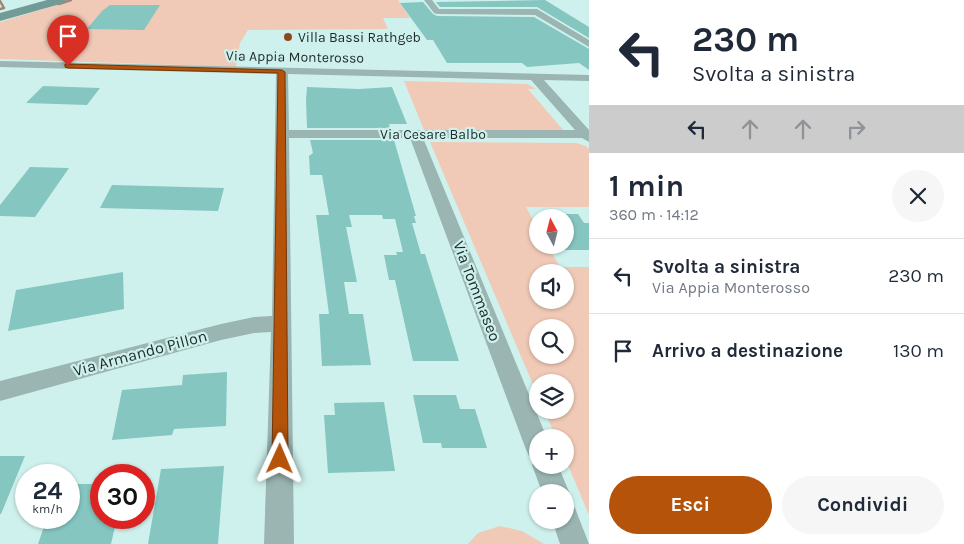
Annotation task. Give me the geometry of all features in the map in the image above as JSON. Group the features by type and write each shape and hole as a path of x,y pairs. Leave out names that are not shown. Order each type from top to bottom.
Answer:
{"main road":[{"path":"0,13 47,0"},
{"path":"0,17 60,0"}],"street":[{"path":"428,0 437,11 537,12 589,44"},
{"path":"492,6 499,13"},
{"name":"Via Appia Monterosso","path":"0,64 589,78"},
{"path":"279,544 282,323 282,72"},
{"path":"534,76 587,136"},
{"name":"Via Cesare Balbo","path":"281,134 587,136"},
{"name":"Via Tommaseo","path":"415,134 531,429"},
{"name":"Via Armando Pillon","path":"0,391 221,332 254,325 282,323"},
{"path":"569,529 575,544"}],"shaded area":[{"path":"74,0 398,0 410,18 383,18 388,29 248,30 240,43 236,67 0,59 0,22"},
{"path":"404,81 527,84 536,89 528,89 564,131 424,130"},
{"path":"430,142 576,143 589,149 589,207 526,207 529,212 529,254 552,254 558,264 529,264 529,309 574,309 574,267 589,267 589,515 572,474 574,474 574,429 552,429 548,419 574,419 574,374 529,375"},
{"path":"500,526 522,531 544,544 468,544 478,533"}],"building":[{"path":"545,0 589,27 589,38 537,7 440,7 436,2"},
{"path":"423,2 437,16 534,17 589,49 589,70 579,63 527,67 522,63 447,63 433,40 427,40 400,3"},
{"path":"110,5 160,5 144,30 87,29 102,11"},
{"path":"43,86 100,88 87,105 26,103"},
{"path":"307,87 359,89 392,87 407,124 389,124 390,128 307,128"},
{"path":"310,140 394,140 416,216 414,216 416,223 412,223 421,254 425,254 459,361 413,361 395,280 389,280 384,255 397,255 396,252 403,252 395,219 383,219 382,215 349,215 352,227 346,227 357,282 344,282 349,314 363,314 371,365 322,366 319,314 329,314 316,215 329,215 322,175 310,175 309,156 313,153"},
{"path":"30,167 69,168 35,217 0,216 0,205"},
{"path":"112,185 224,188 218,211 100,208"},
{"path":"574,214 578,214 584,223 589,223 589,250 574,250"},
{"path":"123,272 124,309 8,331 16,290"},
{"path":"227,372 226,426 174,429 172,435 112,440 122,390 182,385 183,375"},
{"path":"413,395 456,395 460,409 475,409 487,448 442,448 441,443 423,443"},
{"path":"384,402 395,471 328,473 324,415 335,415 334,403"},
{"path":"0,456 25,456 22,464 15,464 15,480 0,514"},
{"path":"224,466 218,544 148,544 151,529 155,529 155,504 161,469"},
{"path":"80,484 90,484 90,529 114,529 111,544 38,544 43,529 80,529"}],"waterway":[{"path":"59,4 71,0"},
{"path":"0,1 4,8 0,9"}],"place":[{"name":"Villa Bassi Rathgeb","path":"288,37"}],"route":[{"path":"68,66 282,72 280,459"}]}
